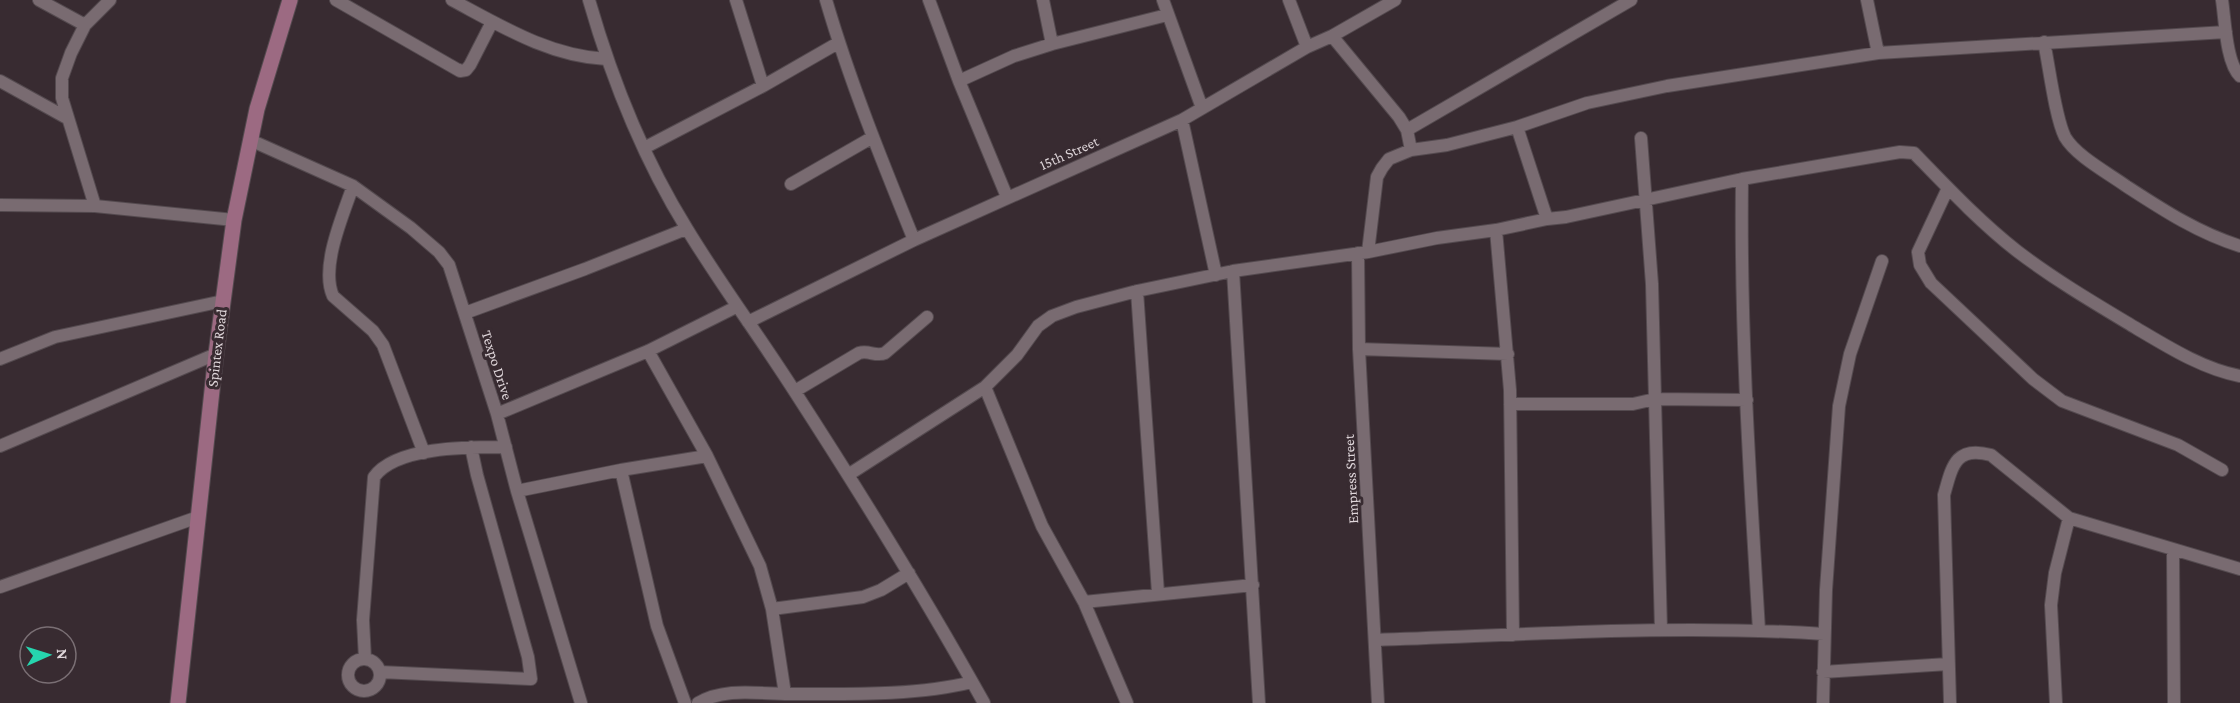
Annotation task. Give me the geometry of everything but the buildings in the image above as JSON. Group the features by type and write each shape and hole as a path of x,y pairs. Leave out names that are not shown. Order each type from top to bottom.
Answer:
{"main road":[{"name":"Spintex Road","path":"178,703 216,354 234,220 250,140 290,0"}],"street":[{"path":"39,0 85,25"},
{"path":"95,206 67,118 62,98 62,78 85,25 110,0"},
{"path":"336,0 460,71 466,70 470,65 492,22"},
{"path":"452,0 530,41 556,51 582,57 606,58"},
{"path":"589,0 606,58 644,148 686,229 736,307 795,391 848,475 909,573 984,703"},
{"path":"736,0 763,86"},
{"path":"826,0 838,43 914,240"},
{"path":"929,0 959,81 1007,197"},
{"path":"1043,0 1052,44"},
{"path":"1163,0 1203,108"},
{"path":"1289,0 1307,47"},
{"name":"15th Street","path":"748,322 914,240 1182,120 1307,47 1332,36 1395,0"},
{"path":"1407,129 1631,0"},
{"path":"1868,0 1878,53"},
{"path":"2222,0 2233,64 2240,76"},
{"path":"959,81 1014,56 1167,15"},
{"path":"1332,36 1399,117 1407,129 1411,150 1447,145 1517,127 1587,103 1635,91 1878,53 2226,32"},
{"path":"2044,42 2060,122 2066,138 2101,170 2184,223 2221,241 2240,246"},
{"path":"644,148 763,86 838,43"},
{"path":"0,81 67,118"},
{"path":"1182,120 1216,274"},
{"path":"1517,127 1547,219"},
{"path":"791,184 873,137"},
{"path":"1641,138 1652,284 1661,630"},
{"name":"Texpo Drive","path":"250,140 353,186 411,228 439,252 449,265 497,414 517,491 580,703"},
{"name":"Empress Street","path":"1378,703 1359,349 1363,252 1377,177 1389,159 1411,150"},
{"path":"848,475 986,387 1017,355 1038,326 1052,316 1076,308 1137,291 1216,274 1496,230 1547,219 1566,218 1742,179 1900,152 1914,153 1948,188 2017,250 2083,296 2159,342 2206,366 2240,376"},
{"path":"1742,179 1741,260 1759,630"},
{"path":"353,186 330,265 330,289 333,296 373,331 383,345 424,453"},
{"path":"1948,188 1918,252 1920,265 1930,283 2033,379 2062,401 2178,445 2222,470"},
{"path":"0,205 95,206 234,220"},
{"path":"465,314 686,229"},
{"path":"1496,230 1508,354 1513,635"},
{"path":"1823,703 1824,634 1840,397 1850,354 1882,261"},
{"path":"1233,271 1259,703"},
{"path":"1137,291 1158,593"},
{"path":"0,359 55,337 223,301"},
{"path":"497,414 648,351 736,307"},
{"path":"795,391 859,353 865,351 880,355 885,353 927,317"},
{"path":"1359,349 1508,354"},
{"path":"648,351 707,456 760,566 772,609 785,694"},
{"path":"0,446 216,354"},
{"path":"986,387 1042,526 1084,602 1127,703"},
{"path":"1510,404 1633,404 1655,399 1747,400"},
{"path":"380,672 531,679 528,657 471,447"},
{"path":"365,659 363,620 374,477 380,468 392,462 424,453 471,447 506,447"},
{"path":"1950,703 1944,495 1952,465 1957,459 1980,452 1992,455 2069,518 2240,569"},
{"path":"517,491 621,470 707,456"},
{"path":"621,470 657,626 685,703"},
{"path":"0,587 198,517"},
{"path":"2056,703 2051,605 2055,573 2069,518"},
{"path":"2173,550 2174,703"},
{"path":"772,609 863,597 881,590 909,573"},
{"path":"1084,602 1253,585"},
{"path":"1376,640 1661,630 1759,630 1824,634"},
{"path":"365,659 376,665 380,672 375,687 368,691 356,689 350,682 349,670 357,661 365,659"},
{"path":"1823,672 1948,664"},
{"path":"698,703 717,695 738,692 785,694 923,690 972,682"}]}
